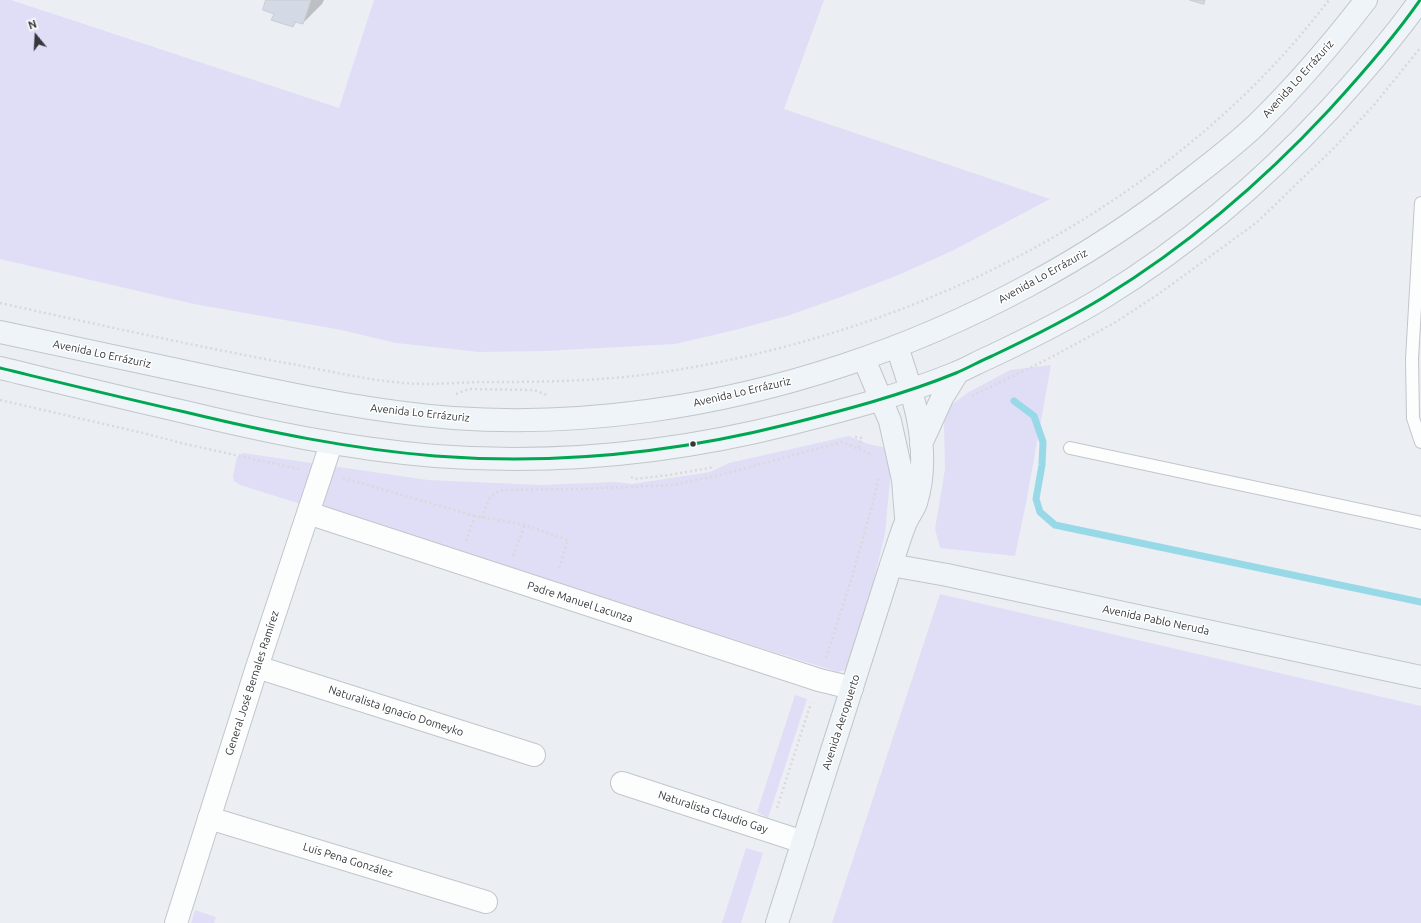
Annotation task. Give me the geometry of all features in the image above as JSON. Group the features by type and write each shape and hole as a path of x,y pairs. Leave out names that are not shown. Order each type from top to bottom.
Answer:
{"main road":[{"name":"Avenida Lo Errázuriz","path":"0,332 358,407 408,414 455,418 533,420 595,416 677,406 736,395 805,378 897,347 941,329 1043,278 1085,253 1170,196 1254,127 1293,87 1366,0"},
{"path":"0,368 229,423 331,444 388,452 440,456 491,458 590,456 640,452 723,439 811,419 881,399 958,372 1027,339 1104,297 1141,273 1204,226 1274,165 1312,128 1379,54 1420,0"},
{"name":"Avenida Aeropuerto","path":"777,923 891,565 906,522 916,504 920,484 921,444 912,389 897,347"},
{"name":"Avenida Aeropuerto","path":"864,359 890,421 903,480 906,522"},
{"path":"921,444 942,398 958,372"},
{"name":"Avenida Pablo Neruda","path":"891,565 1421,677"}],"street":[{"name":"General José Bernales Ramírez","path":"176,923 257,667 331,444"},
{"name":"Padre Manuel Lacunza","path":"308,513 819,680 852,688"},
{"name":"Naturalista Ignacio Domeyko","path":"257,667 534,755"},
{"name":"Naturalista Claudio Gay","path":"622,783 803,842"},
{"name":"Luis Pena González","path":"209,818 486,902"}],"lane":[{"path":"1421,203 1412,359 1413,418 1421,442"},
{"path":"1070,448 1421,522"}],"path":[{"path":"0,303 224,352 376,379 422,384 559,381 613,378 669,371 746,356 824,336 887,315 978,276 1030,251 1074,226 1155,170 1232,106 1272,67 1329,0"},
{"path":"0,400 185,444 321,474 339,476 482,518 525,526 568,540 558,573"},
{"path":"855,436 862,438 858,449"},
{"path":"482,518 488,501 492,495 503,490 579,489 673,485 728,473 842,442 876,457"},
{"path":"770,831 852,577 874,498 878,480 877,472"},
{"path":"465,543 475,516"},
{"path":"512,558 525,526"}],"shaded area":[{"path":"0,0 11,0 339,108 374,0 824,0 784,109 1050,199 954,250 896,276 787,316 675,344 546,351 479,352 396,343 341,330 194,304 0,259"},
{"path":"1051,365 1015,556 940,548 935,529 945,469 944,423 947,408 969,392 1010,370"},
{"path":"849,436 868,444 887,448 891,459 885,534 871,591 848,669 838,672 240,485 234,481 233,476 237,457 243,453 428,480 541,485 615,482 632,484 710,472 729,463"},
{"path":"940,594 1421,706 1421,923 832,923"},
{"path":"795,695 807,699 768,818 757,812"},
{"path":"746,848 763,853 741,923 722,923"},
{"path":"195,910 216,917 214,923 191,923"}],"building":[{"path":"266,0 311,0 303,24 295,22 293,27 271,20 274,14 263,10"},
{"path":"1190,0 1205,0 1204,4"}],"waterway":[{"path":"1014,401 1034,416 1043,442 1042,465 1036,499 1040,512 1055,525 1421,602"}],"transit line":[{"path":"0,368 278,433 372,449 435,456 524,459 613,454 702,442 746,434 810,419 894,395 956,373 1063,321 1135,277 1165,256 1223,211 1278,162 1329,110 1365,70 1388,43 1420,0"}]}
